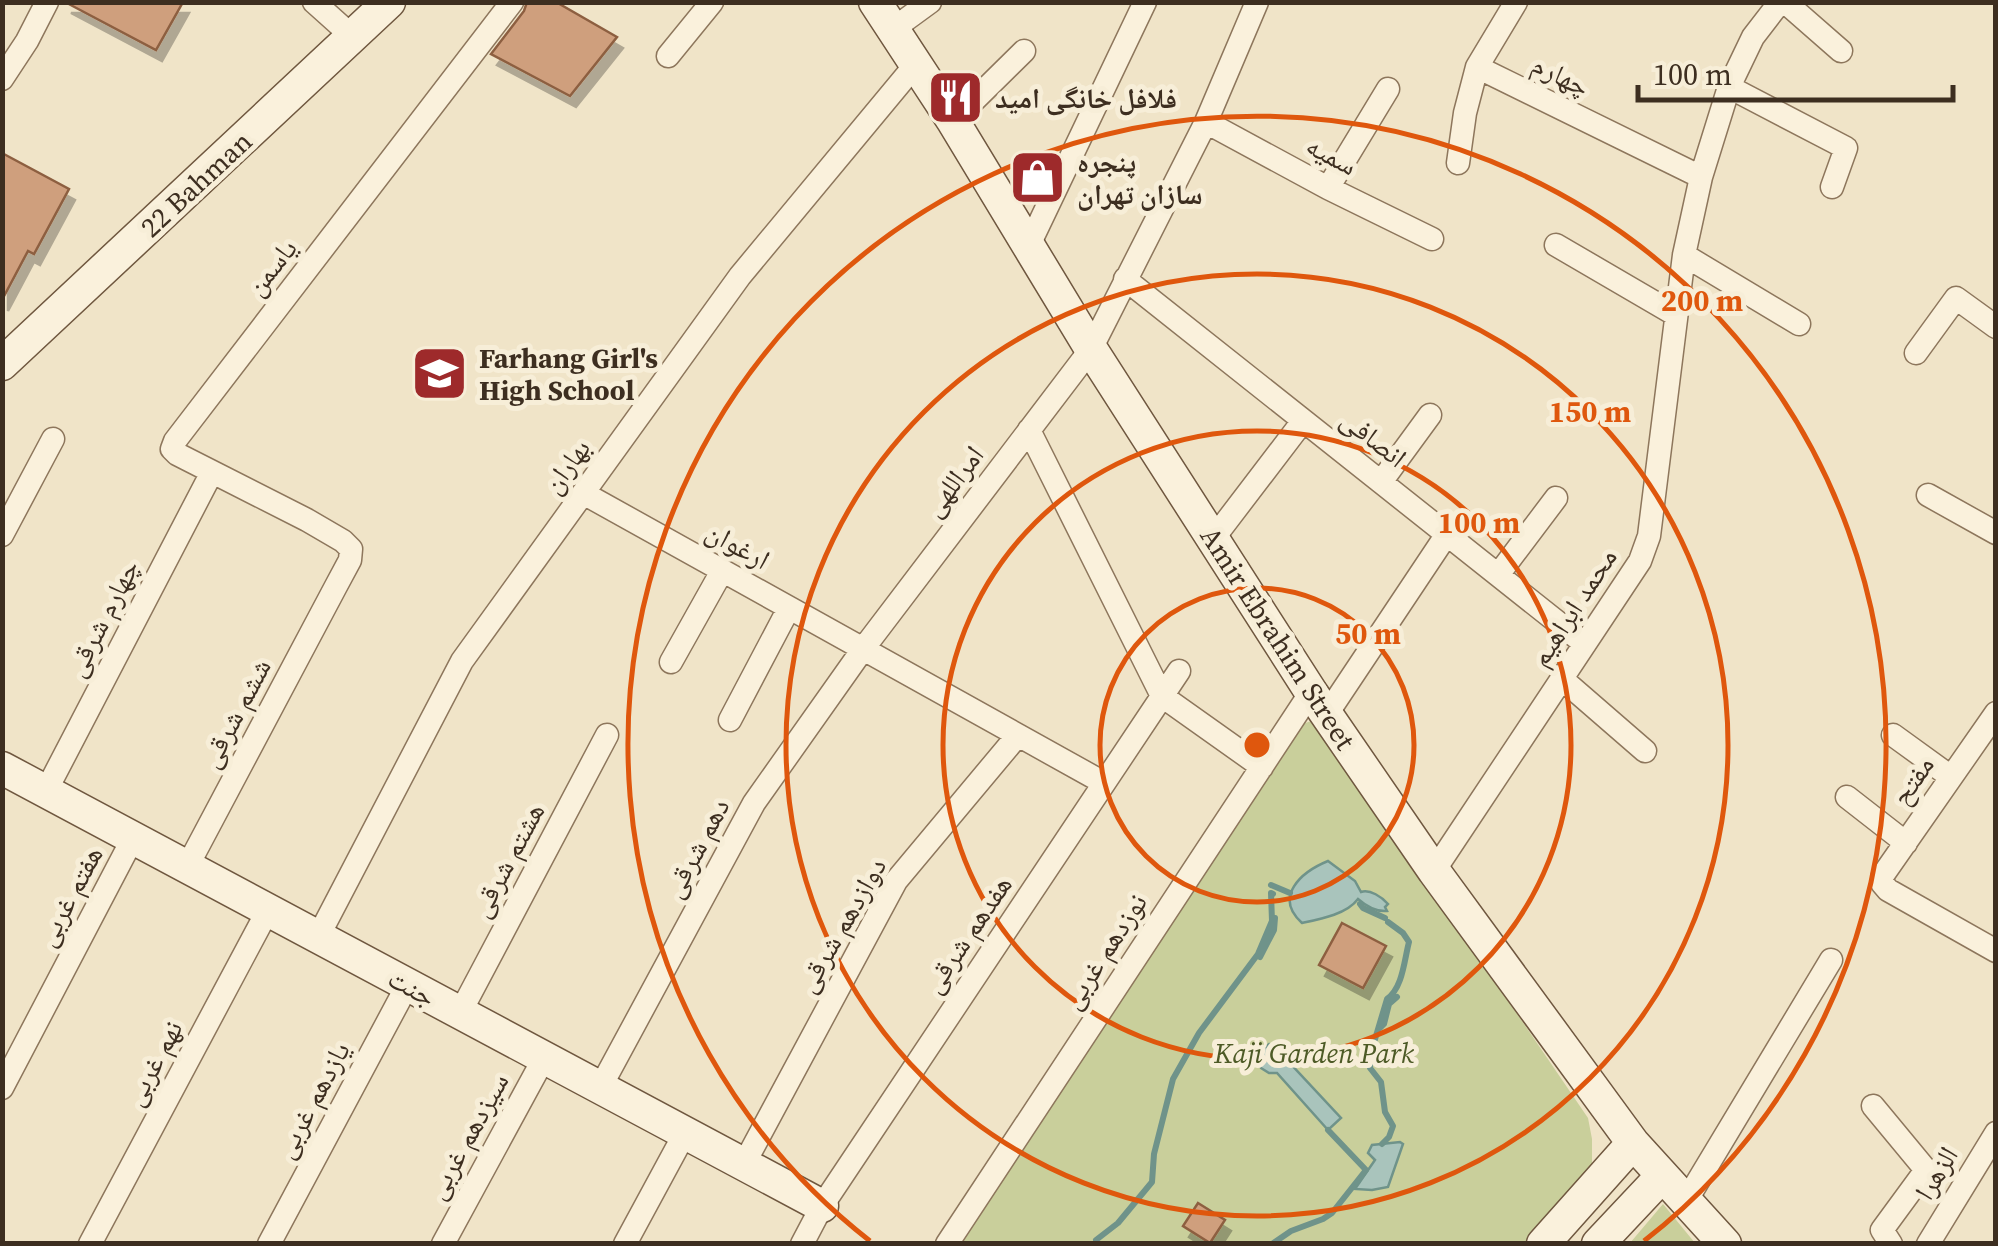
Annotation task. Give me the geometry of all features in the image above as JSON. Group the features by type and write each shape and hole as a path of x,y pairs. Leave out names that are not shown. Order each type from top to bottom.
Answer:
{"main road":[{"name":"22 Bahman","path":"2,364 389,2"},
{"name":"Amir Ebrahim Street","path":"884,16 1213,539 1434,872 1633,1143 1725,1244"},
{"name":"جنت","path":"2,768 822,1206"},
{"path":"1543,1244 1633,1143"},
{"path":"1598,1244 1662,1176"},
{"path":"1593,1187 1616,1192 1621,1218"}],"street":[{"path":"2,79 28,41 47,2"},
{"path":"314,2 352,37"},
{"name":"یاسمن","path":"307,520 172,448 512,2"},
{"path":"668,56 712,2"},
{"path":"884,16 930,2"},
{"path":"1028,247 1145,2"},
{"path":"1458,163 1477,66 1516,2"},
{"path":"1783,2 1841,51"},
{"name":"محمد ابراهیم","path":"1434,872 1640,560 1649,536 1684,255 1701,177 1729,86 1752,37 1783,2"},
{"name":"امراللهی","path":"863,649 1091,349 1206,122 1252,4"},
{"path":"953,121 1024,50"},
{"name":"بهاران","path":"318,937 462,661 740,276 916,64"},
{"name":"چهارم","path":"1477,66 1701,177"},
{"path":"1729,86 1846,148 1832,187"},
{"path":"1328,188 1388,89"},
{"name":"سمیه","path":"1206,122 1432,239"},
{"path":"1556,245 1676,315"},
{"path":"1684,255 1800,324"},
{"name":"انصافی","path":"1125,279 1585,644"},
{"path":"1916,353 1956,298 1996,327"},
{"path":"1381,482 1430,415"},
{"path":"1213,539 1304,420"},
{"path":"1029,430 1162,696 1262,767"},
{"path":"2,535 53,439"},
{"name":"چهارم شرقی","path":"46,791 212,472"},
{"name":"ارغوان","path":"583,493 1104,783"},
{"path":"1928,495 1996,533"},
{"path":"1498,575 1556,498"},
{"name":"ششم شرقی","path":"187,867 350,560 350,549 343,541 307,520"},
{"name":"نوزدهم غربی","path":"947,1244 1262,767 1319,703 1447,534"},
{"path":"671,662 722,571"},
{"path":"730,720 789,608"},
{"name":"دهم شرقی","path":"600,1088 754,802 863,649"},
{"name":"هفدهم شرقی","path":"802,1244 822,1206 1179,671"},
{"path":"1562,680 1645,750"},
{"name":"مفتح","path":"1996,713 1883,875 1882,883 1996,952"},
{"name":"هشتم شرقی","path":"460,1012 607,735"},
{"name":"دوازدهم شرقی","path":"744,1164 896,881 1018,735"},
{"path":"1893,735 1951,777"},
{"path":"1846,797 1906,843"},
{"name":"هفتم غربی","path":"2,1088 134,838"},
{"name":"نهم غربی","path":"90,1244 268,910"},
{"path":"1686,1201 1831,960"},
{"name":"یازدهم غربی","path":"269,1244 408,984"},
{"name":"سیزدهم غربی","path":"443,1244 544,1058"},
{"name":"الزهرا","path":"1873,1106 1926,1170 1882,1230 1891,1244"},
{"path":"625,1244 685,1133"},
{"name":"الزهرا","path":"1928,1244 1996,1133"}],"green space":[{"name":"Kaji Garden Park","path":"1316,719 1588,1118 1592,1166 1526,1243 960,1244 1303,724"},
{"path":"1663,1204 1695,1243 1630,1243"}],"water":[{"path":"1328,861 1355,881 1361,892 1383,899 1388,904 1387,911 1371,908 1358,899 1340,912 1302,923 1290,904 1290,895 1300,879"},
{"path":"1269,1044 1283,1047 1288,1061 1341,1118 1328,1130 1277,1073 1261,1068 1258,1054"},
{"path":"1403,1144 1388,1187 1355,1189 1375,1160 1368,1153 1372,1145"}],"building":[{"path":"65,2 183,2 156,50"},
{"path":"527,2 556,2 617,37 570,96 491,54"},
{"path":"2,153 69,189 34,254 28,251 2,300"},
{"path":"1342,923 1386,946 1363,988 1319,965"},
{"path":"1198,1203 1225,1220 1210,1243 1183,1226"}],"waterway":[{"path":"1271,885 1290,893"},
{"path":"1096,1240 1118,1223 1152,1182 1154,1154 1173,1079 1199,1033 1258,954 1272,921 1273,894"},
{"path":"1360,904 1385,918"},
{"path":"1260,957 1274,930 1275,918"},
{"path":"1382,1144 1393,1126 1385,1112 1381,1082 1370,1068 1370,1056 1387,999 1400,981 1409,942 1388,922"},
{"path":"1380,1028 1389,1004 1397,997"},
{"path":"1272,1244 1332,1213 1366,1170 1328,1130"}],"place":[{"name":"فلافل خانگی امید","path":"956,98"},
{"name":"پنجره سازان تهران","path":"1038,178"},
{"name":"Farhang Girl's High School","path":"440,374"}]}
